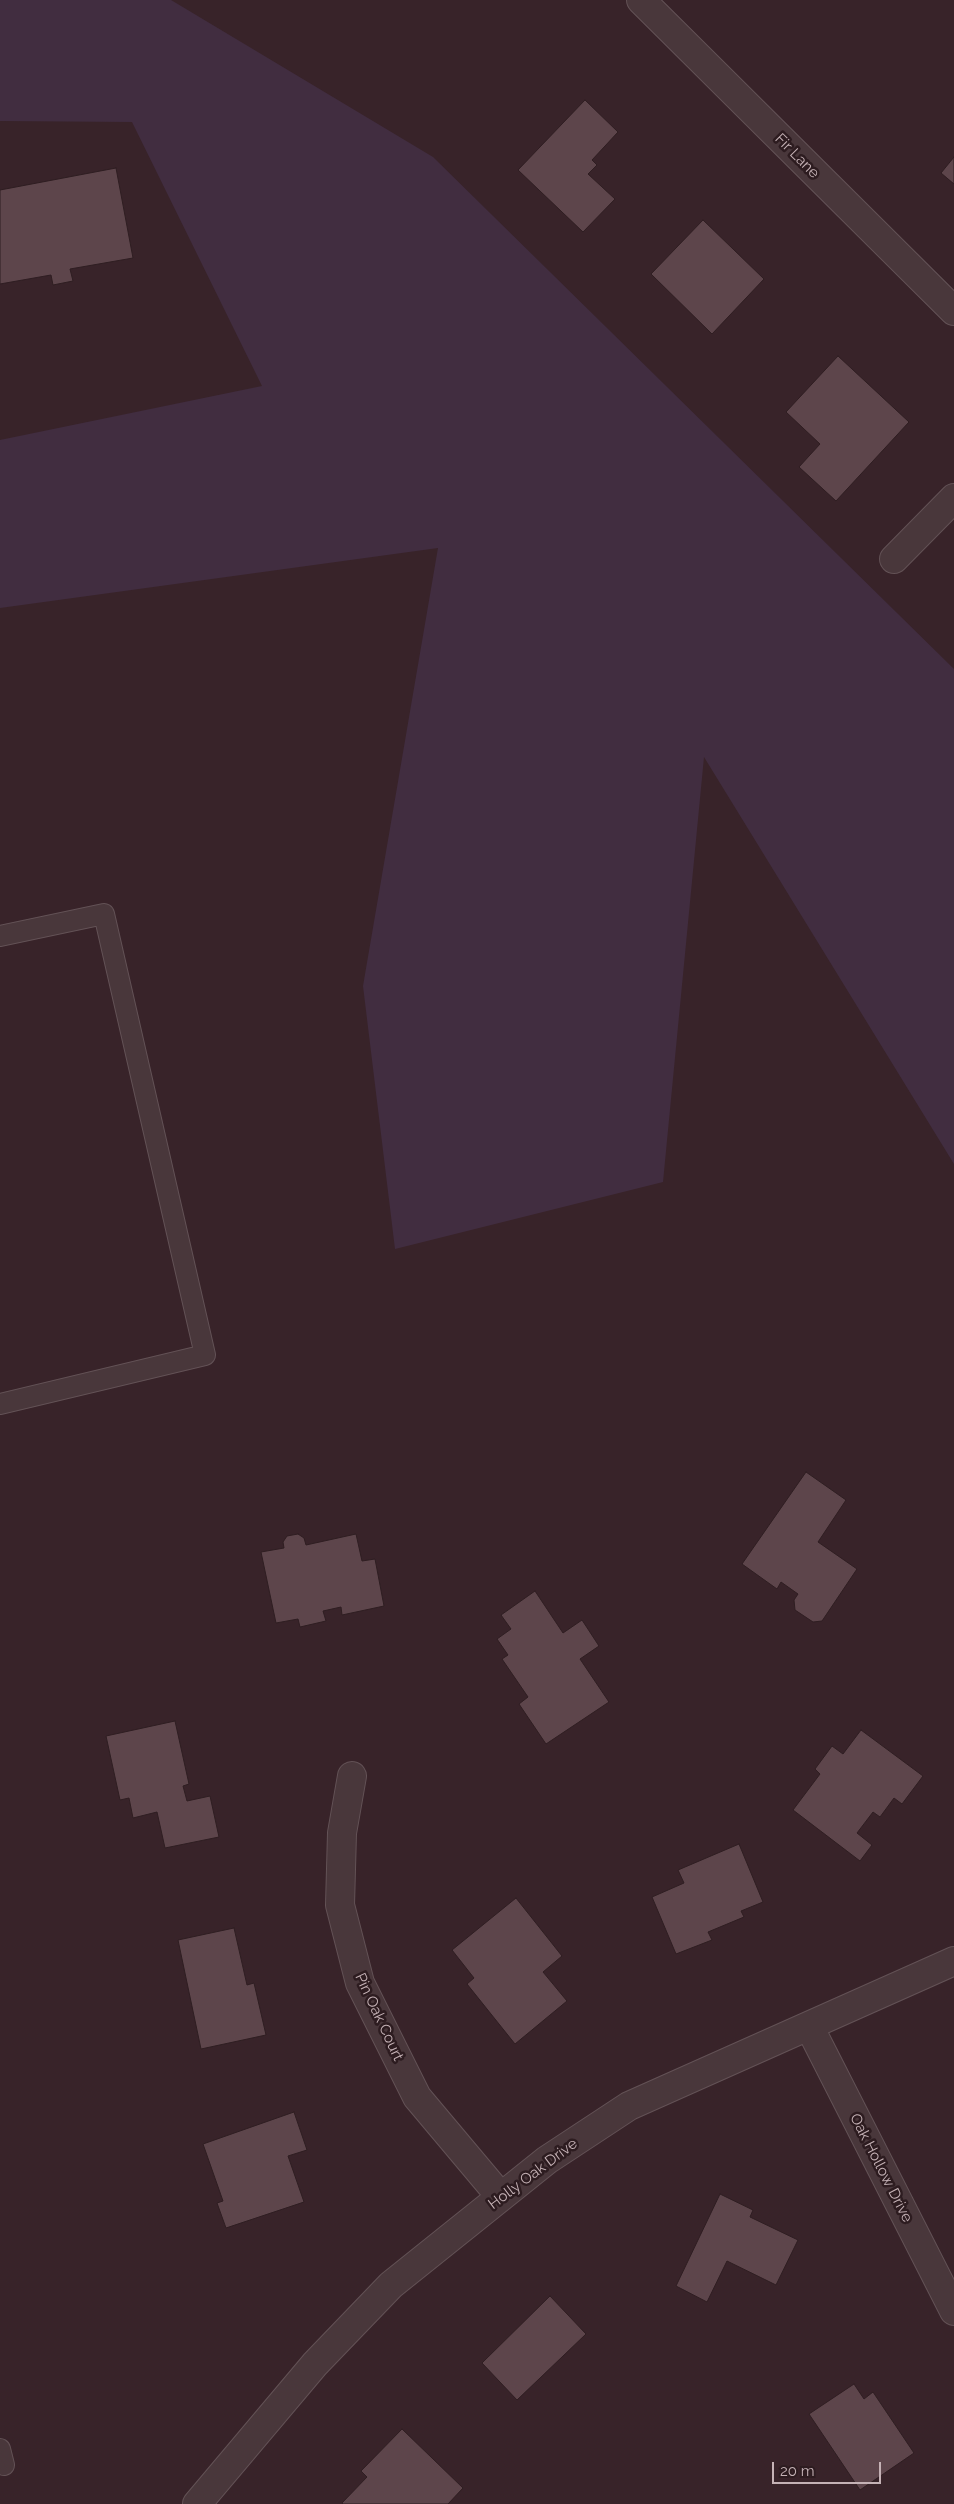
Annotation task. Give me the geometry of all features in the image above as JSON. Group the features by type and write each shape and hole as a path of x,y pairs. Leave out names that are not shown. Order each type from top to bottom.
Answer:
{"street":[{"name":"Fir Lane","path":"641,0 954,311"},
{"path":"894,559 954,498"},
{"name":"Pin Oak Court","path":"352,1776 342,1833 340,1905 360,1983 417,2097 502,2197"},
{"name":"Holly Oak Drive","path":"198,2504 314,2364 392,2285 547,2160 629,2106 954,1961"},
{"name":"Oak Hollow Drive","path":"809,2026 954,2311"}],"lane":[{"path":"0,936 104,914 205,1356 0,1404"}],"shaded area":[{"path":"0,0 171,0 433,157 954,669 954,1164 704,757 663,1182 395,1249 363,986 438,548 0,608 0,440 262,386 132,122 0,121"}],"building":[{"path":"585,100 618,132 592,160 597,165 588,174 615,199 583,232 518,170"},
{"path":"954,157 954,184 941,173"},
{"path":"116,168 133,258 70,269 73,281 53,285 51,275 0,284 0,190"},
{"path":"703,220 764,279 712,334 651,274"},
{"path":"838,356 909,422 836,501 799,467 820,444 786,412"},
{"path":"806,1472 846,1500 818,1542 857,1569 822,1621 813,1622 795,1610 794,1600 798,1594 781,1582 777,1589 742,1564"},
{"path":"298,1534 304,1538 306,1545 356,1534 362,1561 375,1559 384,1606 342,1615 341,1607 323,1611 326,1621 300,1627 298,1619 276,1623 261,1552 284,1548 283,1542 287,1536"},
{"path":"535,1591 563,1633 582,1620 599,1646 580,1659 609,1702 546,1744 519,1704 528,1697 502,1659 508,1655 497,1639 511,1629 501,1615"},
{"path":"175,1721 189,1784 183,1786 187,1801 210,1796 219,1837 165,1848 157,1812 133,1818 129,1798 120,1800 106,1736"},
{"path":"861,1730 923,1776 902,1804 894,1798 880,1817 873,1812 857,1833 872,1845 860,1861 793,1810 820,1774 815,1769 832,1746 843,1754"},
{"path":"739,1844 763,1902 741,1911 744,1917 708,1932 712,1940 676,1954 652,1897 684,1883 678,1870"},
{"path":"516,1898 562,1956 543,1972 567,2001 515,2044 467,1984 474,1978 452,1950"},
{"path":"234,1928 247,1985 254,1983 266,2035 201,2049 178,1940"},
{"path":"294,2112 307,2150 288,2156 304,2202 226,2228 217,2203 223,2201 203,2144"},
{"path":"720,2194 753,2210 750,2217 798,2240 776,2285 727,2261 707,2302 676,2286"},
{"path":"550,2296 586,2334 517,2400 482,2363"},
{"path":"854,2384 864,2399 873,2392 914,2453 860,2490 809,2414"},
{"path":"402,2429 463,2488 448,2504 343,2504 367,2477 361,2471"}]}
